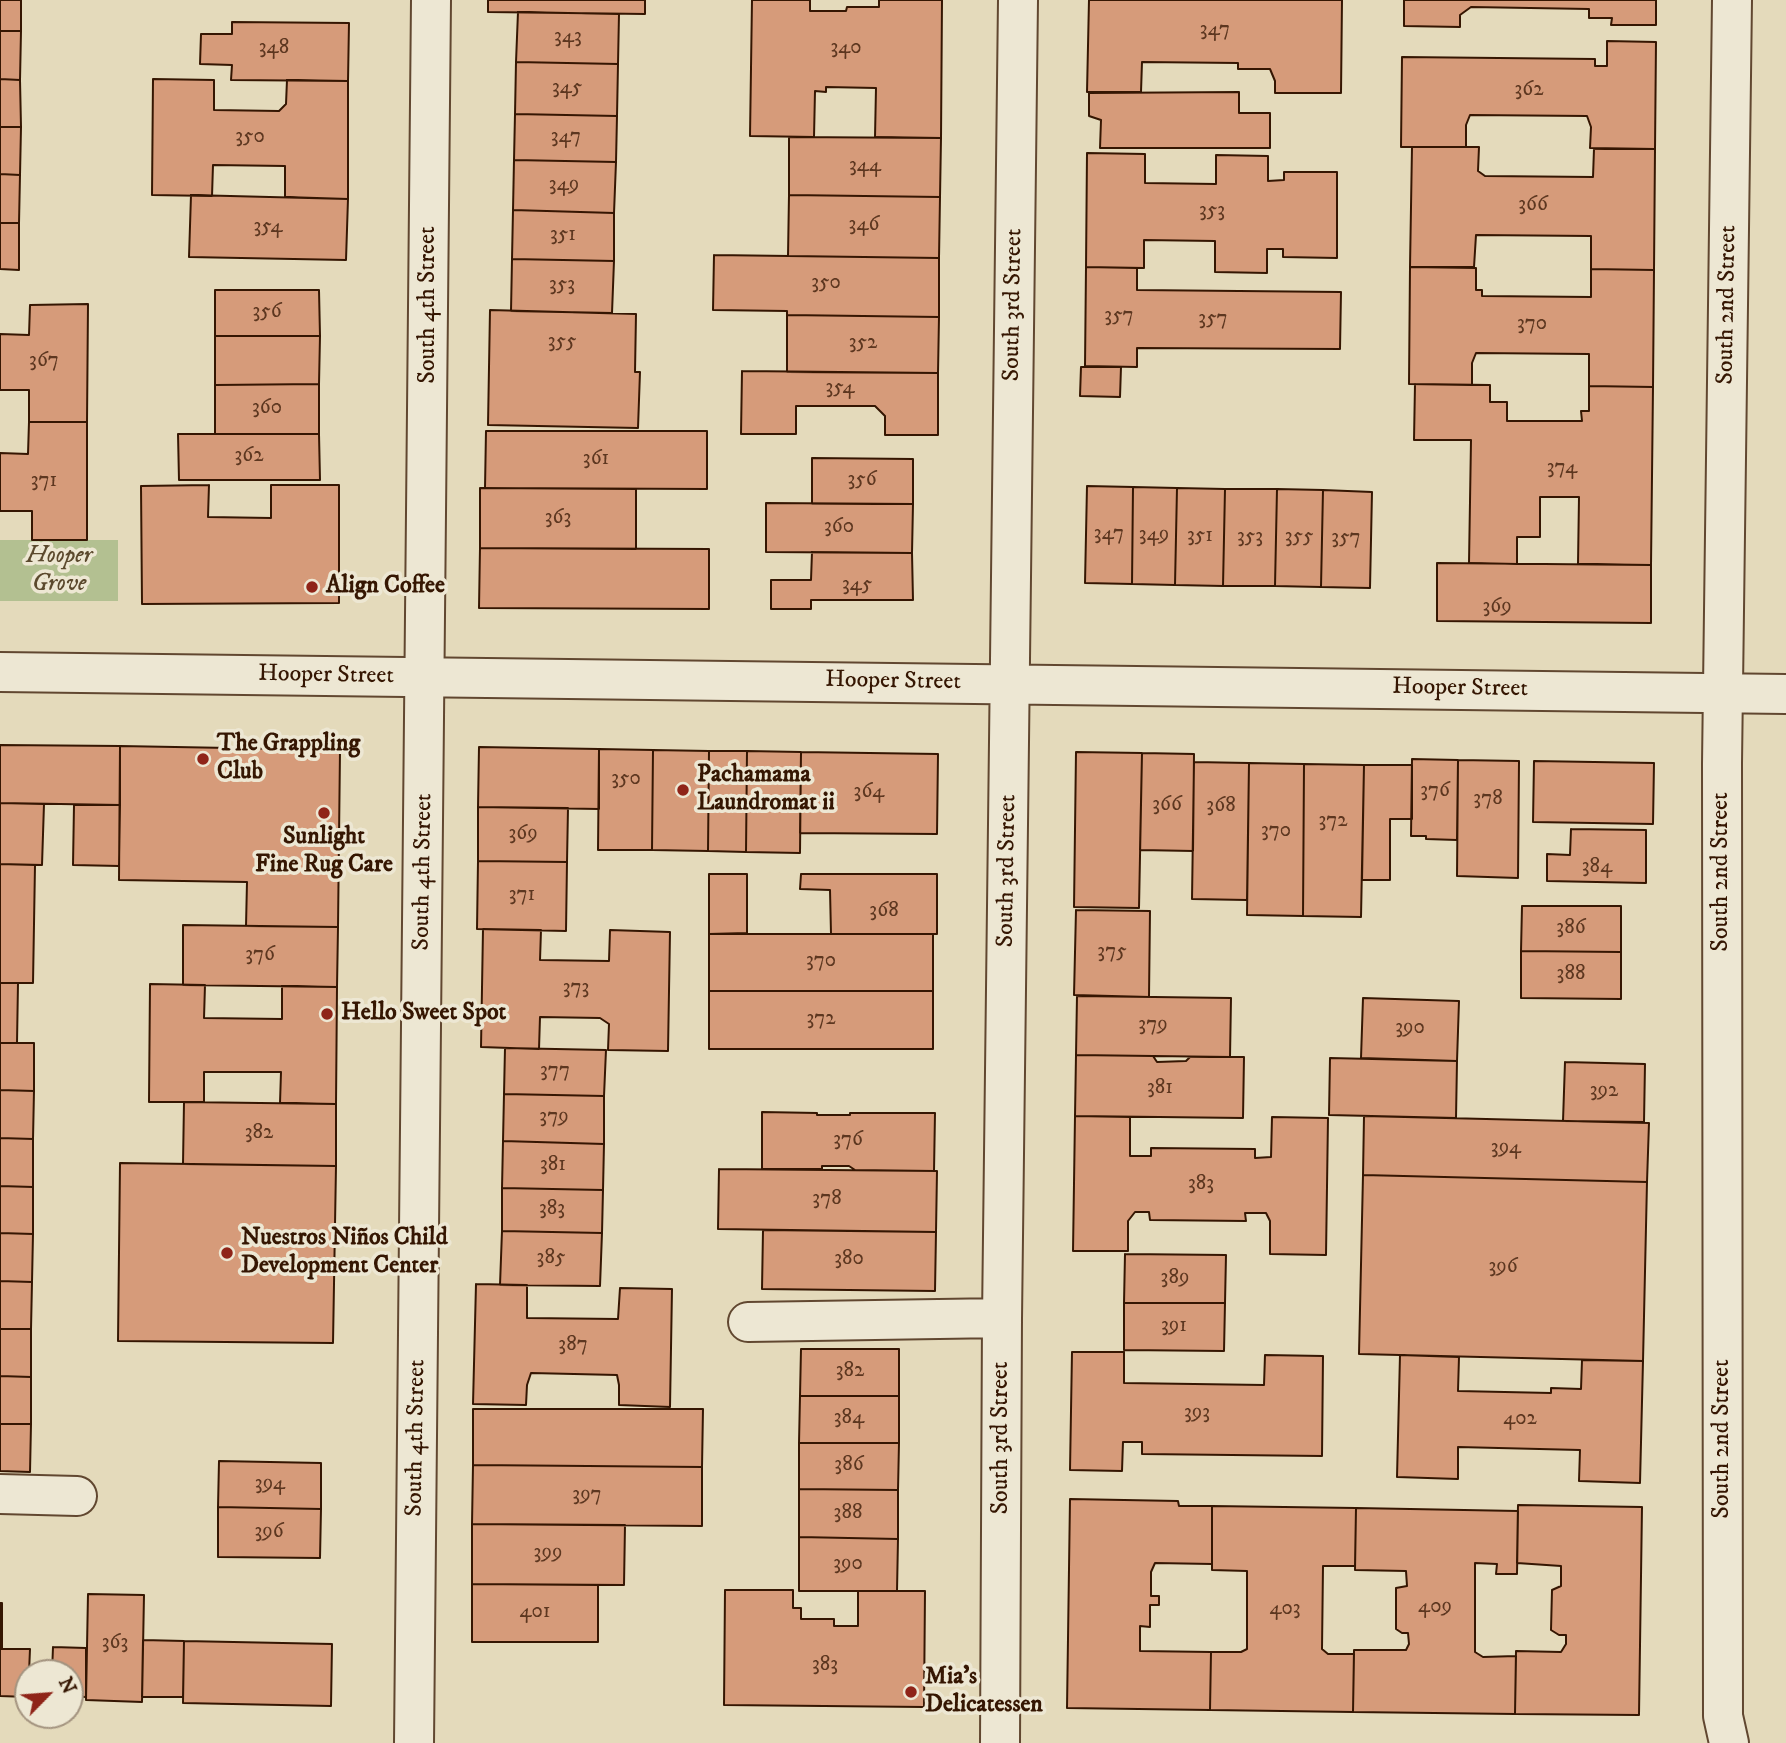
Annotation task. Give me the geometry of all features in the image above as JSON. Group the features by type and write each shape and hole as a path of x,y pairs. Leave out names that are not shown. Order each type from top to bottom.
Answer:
{"street":[{"name":"South 4th Street","path":"414,1743 431,0"},
{"name":"South 3rd Street","path":"1000,1743 1002,1318 1018,0"},
{"name":"South 2nd Street","path":"1729,1743 1723,1716 1724,693 1732,0"},
{"name":"Hooper Street","path":"0,672 1786,694"},
{"path":"748,1322 1002,1318"},
{"path":"0,1494 77,1496"}],"green space":[{"name":"Hooper Grove","path":"0,540 118,540 118,601 0,601"}],"building":[{"path":"0,0 21,0 21,31 0,31"},
{"path":"488,0 645,0 645,14 488,12"},
{"path":"752,0 810,0 810,11 846,11 847,7 879,7 879,0 942,0 941,138 875,137 876,88 826,87 826,92 815,91 814,137 750,136"},
{"path":"1089,0 1342,0 1341,93 1275,93 1275,81 1270,69 1238,69 1238,63 1142,62 1141,92 1087,92"},
{"path":"1404,0 1656,0 1656,25 1611,25 1612,18 1589,18 1589,9 1471,7 1460,15 1460,27 1404,26"},
{"path":"518,12 619,14 618,64 516,62"},
{"path":"232,22 349,23 348,81 231,80 232,65 200,64 201,34 232,34"},
{"path":"0,31 21,31 20,80 0,79"},
{"path":"1607,41 1656,42 1655,149 1590,148 1591,127 1587,116 1470,115 1466,125 1466,147 1401,147 1402,57 1595,59 1595,66 1607,66"},
{"path":"516,62 618,64 617,116 515,114"},
{"path":"0,79 20,80 21,127 0,127"},
{"path":"153,79 214,80 214,110 279,111 286,104 287,80 348,81 348,199 285,197 285,166 213,165 212,196 152,195"},
{"path":"1239,92 1239,113 1270,113 1270,148 1100,148 1101,120 1089,116 1089,93"},
{"path":"515,114 617,116 616,162 514,160"},
{"path":"0,127 21,127 20,175 0,174"},
{"path":"789,137 941,138 940,197 789,195"},
{"path":"1412,147 1479,147 1478,171 1485,176 1593,177 1594,149 1655,149 1654,270 1591,269 1591,236 1476,235 1474,267 1410,267"},
{"path":"1087,153 1145,154 1145,183 1216,184 1216,155 1268,156 1268,181 1284,180 1284,172 1337,172 1337,258 1283,257 1283,249 1267,249 1267,273 1215,272 1215,241 1144,240 1144,268 1086,267"},
{"path":"514,160 616,162 614,213 513,210"},
{"path":"0,174 20,175 19,223 0,223"},
{"path":"191,195 348,199 346,260 189,257"},
{"path":"789,195 940,197 939,258 788,256"},
{"path":"513,210 614,213 614,261 512,259"},
{"path":"0,223 19,223 19,270 0,269"},
{"path":"714,255 939,258 939,317 787,315 787,311 713,310"},
{"path":"512,259 614,261 612,313 511,311"},
{"path":"1086,267 1137,268 1137,290 1341,292 1340,349 1137,348 1137,367 1085,366"},
{"path":"1410,267 1476,268 1476,290 1482,290 1482,296 1591,297 1591,269 1654,270 1653,387 1589,386 1589,354 1476,353 1472,363 1472,385 1409,384"},
{"path":"215,290 319,290 320,336 215,336"},
{"path":"88,304 87,422 29,422 29,390 0,390 0,334 29,335 30,305"},
{"path":"490,310 636,314 635,372 640,372 638,428 488,425"},
{"path":"787,315 939,317 938,373 787,372"},
{"path":"215,336 320,336 319,384 215,385"},
{"path":"1081,367 1121,367 1120,397 1080,396"},
{"path":"742,371 938,373 938,435 885,435 885,416 875,406 796,406 796,434 741,434"},
{"path":"319,384 319,434 215,434 215,385"},
{"path":"1415,384 1490,385 1490,402 1507,402 1507,421 1582,421 1581,411 1589,411 1589,386 1653,387 1651,565 1578,564 1579,497 1540,497 1540,537 1517,537 1517,564 1469,563 1471,440 1414,440"},
{"path":"29,422 87,422 87,540 32,540 32,511 0,511 0,453 28,454"},
{"path":"486,431 707,431 707,489 485,488"},
{"path":"178,434 319,434 320,480 179,480"},
{"path":"812,458 913,459 913,504 812,504"},
{"path":"209,485 208,517 271,518 271,485 339,485 339,603 142,604 141,486"},
{"path":"1087,486 1133,487 1132,584 1085,583"},
{"path":"1133,487 1177,488 1175,585 1132,584"},
{"path":"480,488 636,489 636,549 480,548"},
{"path":"1177,488 1225,489 1223,586 1175,585"},
{"path":"1225,489 1277,489 1275,586 1223,586"},
{"path":"1277,489 1323,490 1321,587 1275,586"},
{"path":"1323,490 1372,492 1370,588 1321,587"},
{"path":"766,503 913,504 912,553 766,552"},
{"path":"480,548 709,549 709,609 479,608"},
{"path":"812,552 912,553 913,600 811,600 811,609 771,609 771,580 811,580"},
{"path":"1437,563 1651,565 1651,623 1437,621"},
{"path":"0,745 120,746 120,805 0,803"},
{"path":"120,746 340,750 338,927 246,926 247,882 119,880"},
{"path":"479,747 599,749 599,809 478,807"},
{"path":"599,749 653,750 652,850 598,850"},
{"path":"653,750 709,751 708,851 652,850"},
{"path":"709,751 747,751 746,852 708,851"},
{"path":"747,751 801,752 800,853 746,852"},
{"path":"801,752 938,754 937,834 800,833"},
{"path":"1076,752 1142,753 1139,908 1074,907"},
{"path":"1142,753 1194,754 1193,851 1140,850"},
{"path":"1412,759 1458,760 1457,840 1411,836"},
{"path":"1458,760 1519,761 1518,878 1457,876"},
{"path":"1534,761 1654,763 1653,824 1533,822"},
{"path":"1194,762 1249,763 1247,900 1192,899"},
{"path":"1249,763 1304,764 1303,916 1247,915"},
{"path":"1304,764 1364,765 1361,917 1303,916"},
{"path":"1364,765 1412,765 1412,819 1390,819 1390,880 1362,880"},
{"path":"0,803 44,804 42,865 0,864"},
{"path":"74,805 120,805 119,866 73,865"},
{"path":"478,807 568,808 567,862 478,861"},
{"path":"1571,829 1646,830 1646,883 1547,881 1547,854 1570,855"},
{"path":"478,861 567,862 566,931 477,929"},
{"path":"0,864 35,865 33,983 0,983"},
{"path":"709,874 747,874 747,933 709,934"},
{"path":"801,874 937,874 937,934 831,934 830,890 800,889"},
{"path":"1522,906 1621,906 1621,952 1521,951"},
{"path":"1076,910 1150,911 1149,997 1074,995"},
{"path":"183,925 338,927 337,987 183,985"},
{"path":"483,929 541,930 540,960 609,961 610,930 670,932 668,1051 608,1050 609,1024 600,1018 540,1017 539,1049 481,1047"},
{"path":"709,934 933,934 933,991 709,991"},
{"path":"1521,951 1621,952 1621,999 1521,998"},
{"path":"0,983 18,983 17,1043 0,1043"},
{"path":"150,984 205,985 204,1018 282,1019 282,986 337,987 336,1104 280,1103 281,1072 204,1072 204,1102 149,1102"},
{"path":"709,991 933,991 933,1049 709,1049"},
{"path":"1077,996 1231,998 1230,1057 1076,1055"},
{"path":"1363,998 1459,1001 1457,1061 1361,1058"},
{"path":"0,1043 34,1043 34,1091 0,1090"},
{"path":"505,1048 606,1050 604,1096 504,1094"},
{"path":"1076,1055 1153,1056 1157,1062 1186,1061 1190,1057 1244,1057 1243,1118 1075,1116"},
{"path":"1330,1058 1457,1061 1456,1118 1329,1115"},
{"path":"1565,1062 1645,1064 1644,1122 1563,1121"},
{"path":"0,1090 34,1091 33,1139 0,1138"},
{"path":"504,1094 604,1096 604,1144 503,1141"},
{"path":"184,1102 336,1104 336,1166 183,1164"},
{"path":"762,1112 817,1115 935,1113 934,1171 855,1170 849,1166 762,1169"},
{"path":"1075,1116 1130,1117 1130,1156 1151,1156 1151,1148 1255,1149 1255,1158 1271,1157 1272,1117 1328,1118 1326,1255 1270,1254 1270,1221 1266,1213 1245,1213 1246,1221 1150,1220 1149,1212 1135,1212 1128,1221 1128,1251 1073,1251"},
{"path":"1364,1116 1649,1123 1647,1182 1363,1175"},
{"path":"0,1138 33,1139 33,1187 0,1186"},
{"path":"503,1141 604,1144 603,1190 502,1188"},
{"name":"Nuestros Niños Child Development Center","path":"120,1163 336,1166 333,1343 118,1341"},
{"path":"719,1169 937,1171 936,1232 718,1229"},
{"path":"1363,1175 1647,1182 1643,1361 1359,1354"},
{"path":"0,1186 33,1187 33,1234 0,1233"},
{"path":"502,1188 603,1190 602,1233 502,1231"},
{"path":"763,1230 936,1232 935,1291 762,1289"},
{"path":"502,1231 602,1233 600,1286 500,1285"},
{"path":"0,1233 33,1234 32,1282 0,1281"},
{"path":"1125,1254 1226,1255 1225,1303 1124,1303"},
{"path":"0,1281 32,1282 31,1329 0,1329"},
{"path":"476,1284 527,1285 527,1318 618,1319 620,1288 672,1289 670,1407 619,1405 617,1375 531,1373 526,1405 473,1404"},
{"path":"1124,1303 1225,1303 1224,1351 1124,1350"},
{"path":"0,1329 31,1329 31,1377 0,1376"},
{"path":"801,1349 899,1349 899,1396 800,1396"},
{"path":"1072,1352 1124,1352 1124,1383 1264,1385 1265,1355 1323,1356 1322,1456 1142,1454 1142,1442 1123,1442 1122,1471 1070,1470"},
{"path":"1400,1355 1459,1357 1458,1391 1551,1393 1551,1388 1581,1389 1582,1360 1643,1361 1640,1483 1579,1481 1580,1450 1458,1447 1458,1479 1397,1477"},
{"path":"0,1376 31,1377 31,1424 0,1424"},
{"path":"800,1396 899,1396 899,1443 799,1443"},
{"path":"473,1409 703,1409 702,1467 473,1465"},
{"path":"0,1424 31,1424 30,1472 0,1471"},
{"path":"799,1443 899,1443 898,1490 799,1489"},
{"path":"219,1461 321,1463 321,1509 218,1507"},
{"path":"473,1465 702,1467 702,1526 472,1524"},
{"path":"799,1489 898,1490 898,1539 799,1537"},
{"path":"1070,1499 1178,1501 1179,1506 1212,1506 1212,1564 1155,1563 1151,1572 1151,1596 1159,1596 1159,1605 1150,1605 1150,1627 1140,1626 1140,1651 1211,1652 1210,1710 1067,1708"},
{"path":"1518,1505 1642,1507 1639,1715 1515,1714 1516,1651 1561,1652 1566,1644 1566,1635 1559,1635 1551,1630 1552,1590 1561,1586 1561,1566 1517,1563"},
{"path":"1212,1506 1356,1508 1355,1566 1323,1566 1322,1649 1328,1654 1354,1654 1353,1712 1210,1710 1211,1652 1241,1652 1247,1649 1247,1571 1212,1570"},
{"path":"218,1507 321,1509 320,1558 218,1557"},
{"path":"1356,1508 1518,1511 1517,1574 1496,1574 1497,1564 1475,1563 1475,1652 1483,1657 1516,1656 1515,1714 1353,1712 1354,1650 1406,1650 1409,1644 1408,1633 1396,1629 1396,1588 1407,1586 1406,1571 1355,1570"},
{"path":"472,1524 625,1525 624,1585 472,1584"},
{"path":"799,1537 898,1539 897,1591 799,1591"},
{"path":"472,1584 598,1585 598,1642 472,1642"},
{"path":"725,1590 793,1590 793,1608 801,1608 801,1619 834,1619 834,1626 858,1626 858,1591 925,1591 924,1707 724,1705"},
{"path":"88,1594 144,1595 142,1702 86,1700"},
{"path":"2,1603 2,1649 0,1649"},
{"path":"143,1640 184,1641 183,1697 142,1697"},
{"path":"184,1641 332,1644 331,1706 183,1703"},
{"path":"53,1647 86,1648 86,1697 84,1659 53,1659"},
{"path":"0,1649 30,1649 30,1659 14,1659 14,1696 0,1696"}],"place":[{"name":"Align Coffee","path":"312,587"},
{"name":"The Grappling Club","path":"203,759"},
{"name":"Pachamama Laundromat ii","path":"683,790"},
{"name":"Sunlight Fine Rug Care","path":"324,813"},
{"name":"Hello Sweet Spot","path":"327,1014"},
{"name":"Nuestros Niños Child Development Center","path":"227,1253"},
{"name":"Mia's Delicatessen","path":"911,1692"}]}
